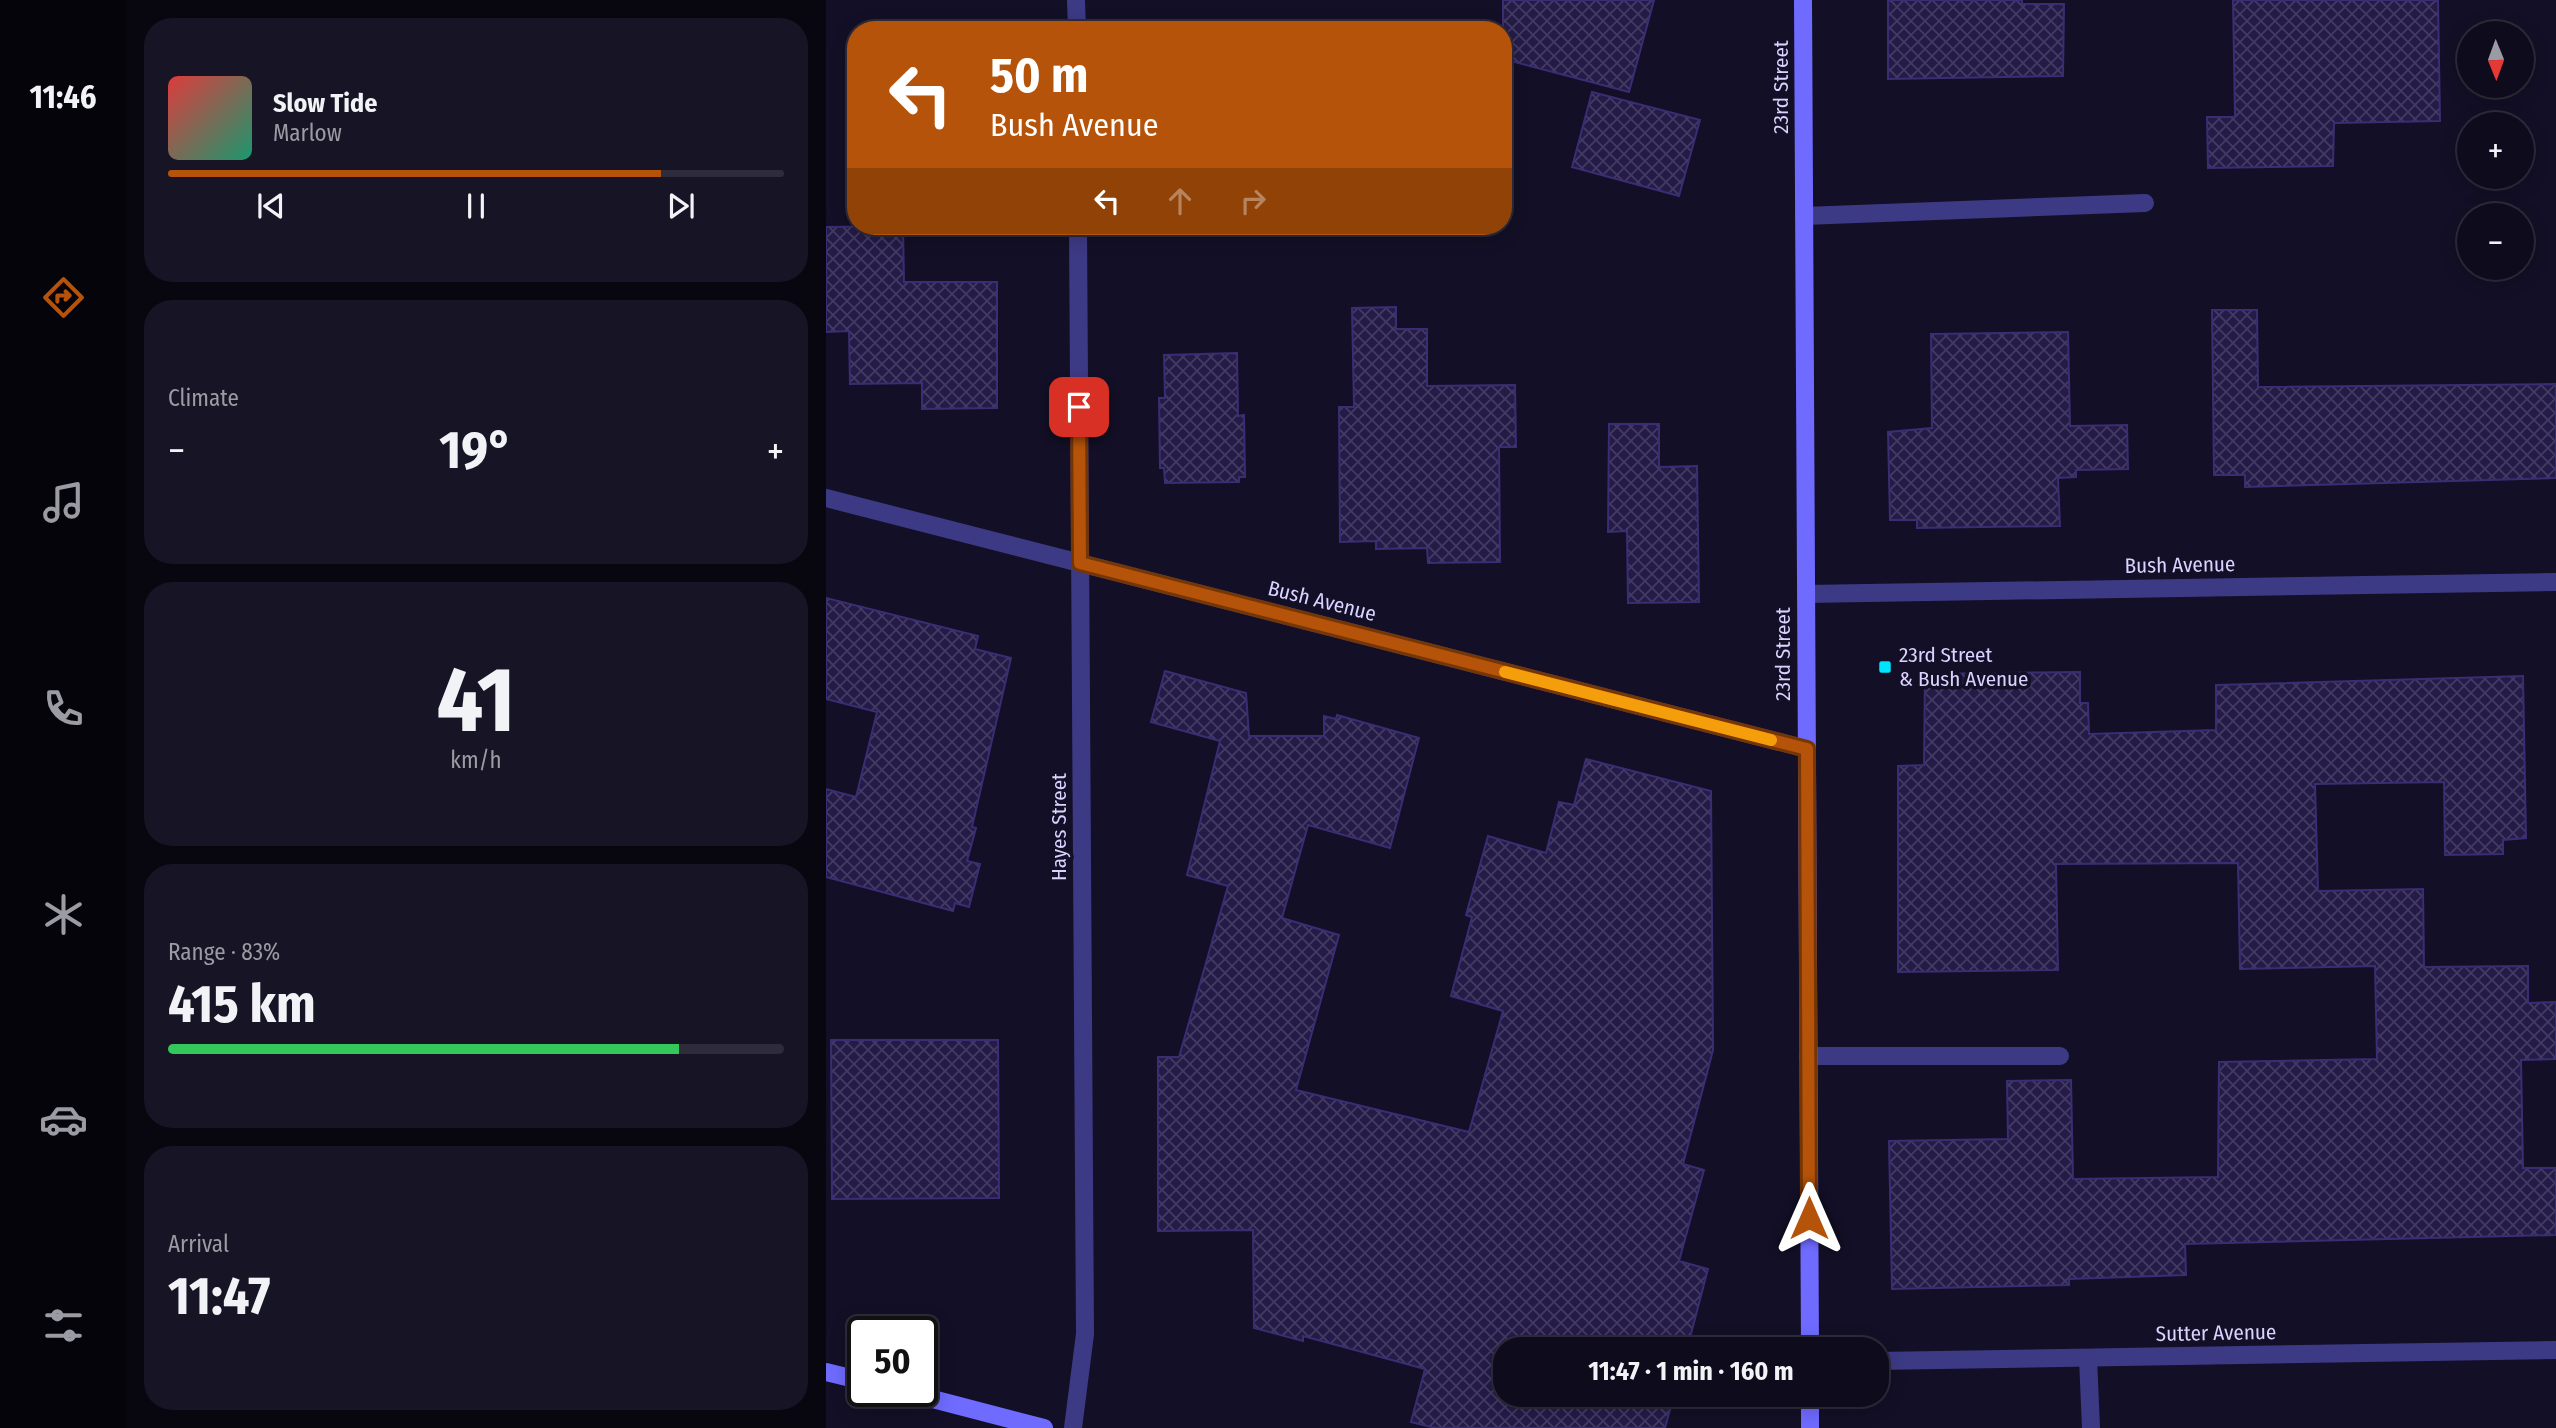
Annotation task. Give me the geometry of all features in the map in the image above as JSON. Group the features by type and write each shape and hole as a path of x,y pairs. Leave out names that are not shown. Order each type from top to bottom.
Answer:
{"main road":[{"name":"23rd Street","path":"1803,0 1810,1337"},
{"path":"826,1371 847,1377"},
{"path":"938,1400 1044,1428"},
{"path":"1810,1407 1810,1428"}],"street":[{"path":"1076,0 1077,21"},
{"path":"1804,216 2145,203"},
{"name":"Hayes Street","path":"1073,1428 1085,1334 1078,235"},
{"name":"Bush Avenue","path":"826,498 1807,749"},
{"name":"Bush Avenue","path":"1806,594 2556,582"},
{"path":"1808,1056 2060,1056"},
{"name":"Sutter Avenue","path":"1889,1361 2556,1350"},
{"path":"2088,1358 2091,1428"}],"building":[{"path":"1503,0 1654,0 1629,92 1512,61 1512,21 1503,21"},
{"path":"1888,0 2022,0 2022,4 2064,4 2063,76 1888,79"},
{"path":"2233,0 2438,0 2440,121 2334,123 2333,166 2208,168 2207,117 2235,117"},
{"path":"1592,92 1700,120 1679,196 1572,167"},
{"path":"826,227 847,227 847,235 903,235 904,282 997,282 997,408 922,409 922,383 850,384 849,331 826,332"},
{"path":"1396,307 1396,329 1427,329 1427,386 1515,385 1516,447 1499,447 1500,562 1428,563 1427,548 1376,549 1376,541 1340,542 1339,407 1354,407 1352,308"},
{"path":"2212,310 2257,310 2258,387 2556,384 2556,478 2245,487 2245,475 2214,475"},
{"path":"2068,332 2070,426 2127,425 2128,469 2076,470 2076,477 2058,478 2060,526 1917,528 1917,520 1890,520 1888,432 1932,428 1931,334"},
{"path":"1237,353 1238,416 1244,415 1245,477 1239,477 1239,482 1165,483 1164,468 1160,468 1159,398 1165,398 1164,355"},
{"path":"1609,424 1659,424 1659,467 1697,466 1699,602 1628,603 1627,531 1608,532"},
{"path":"826,598 978,636 975,649 1011,658 972,827 976,828 967,861 980,864 969,907 955,903 953,911 826,877 826,789 856,797 877,712 826,699"},
{"path":"1165,671 1246,693 1249,736 1324,736 1324,716 1336,719 1337,715 1419,738 1390,848 1308,825 1282,918 1339,935 1296,1090 1469,1132 1503,1011 1451,996 1472,917 1466,915 1488,836 1546,853 1559,802 1574,805 1586,759 1711,791 1713,1050 1683,1164 1704,1170 1679,1261 1708,1269 1690,1337 1493,1337 1493,1407 1671,1407 1665,1428 1435,1428 1411,1422 1425,1369 1303,1336 1303,1341 1254,1328 1253,1230 1158,1231 1158,1057 1179,1057 1228,886 1187,875 1220,741 1151,722"},
{"path":"2080,672 2080,703 2088,703 2089,734 2216,730 2216,685 2523,676 2526,838 2503,840 2503,854 2445,855 2444,782 2315,784 2318,891 2423,889 2424,967 2528,966 2528,1003 2556,1002 2556,1059 2521,1060 2523,1168 2556,1168 2556,1235 2185,1244 2186,1275 2069,1279 2069,1285 1892,1289 1889,1141 2008,1139 2007,1081 2071,1080 2073,1179 2218,1177 2219,1062 2377,1059 2375,966 2240,969 2238,863 2056,864 2058,970 1898,972 1898,766 1924,765 1925,674"},
{"path":"831,1040 998,1040 999,1198 832,1199"}],"slow traffic":[{"path":"1505,672 1771,740"}],"place":[{"name":"23rd Street & Bush Avenue","path":"1885,667"}],"route":[{"path":"1079,407 1080,563 1807,749 1809,1218"}]}
